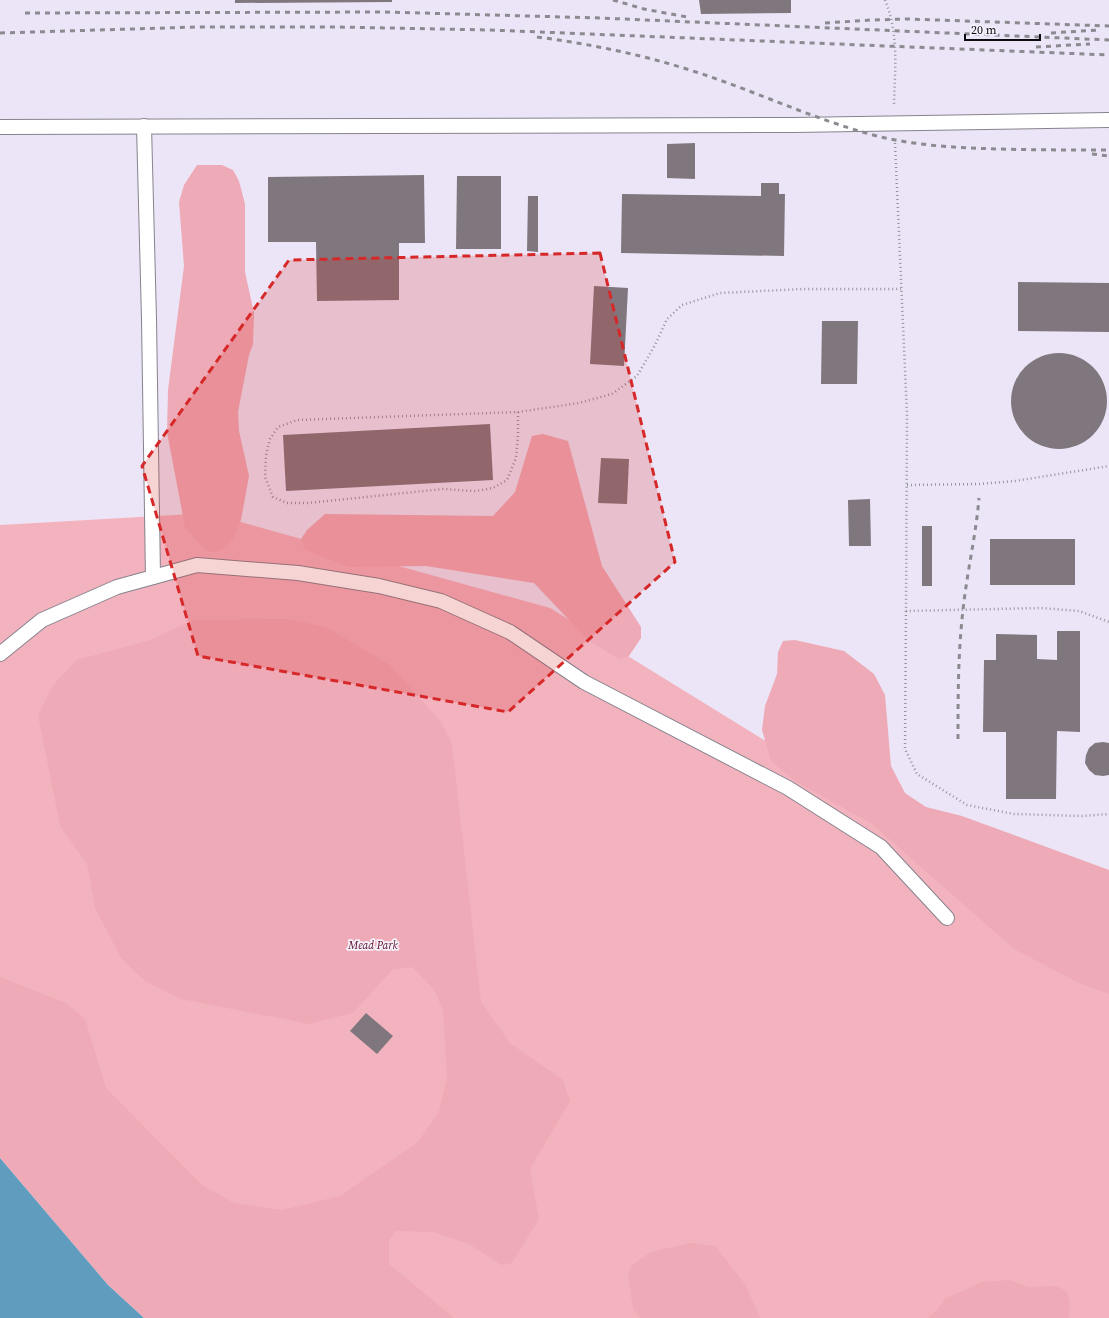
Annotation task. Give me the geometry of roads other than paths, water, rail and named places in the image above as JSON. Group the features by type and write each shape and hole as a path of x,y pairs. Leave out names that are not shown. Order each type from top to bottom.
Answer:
{"lane":[{"path":"0,127 894,124 1109,120"},
{"path":"144,126 153,577"},
{"path":"0,654 42,620 117,587 197,566 298,573 379,586 441,601 510,632 584,682 788,788 881,846 947,918"}],"water":[{"path":"0,1158 108,1285 144,1318 0,1318"}],"railway":[{"path":"613,0 644,9 687,17"},
{"path":"25,13 385,12 600,18 1109,40"},
{"path":"825,23 909,19 1109,26"},
{"path":"0,33 197,27 338,27 490,30 1109,55"},
{"path":"1051,33 1098,30"},
{"path":"537,37 577,43 657,60 719,80 834,123 896,140 940,146 970,148 1109,150"},
{"path":"1036,47 1090,44"},
{"path":"1092,154 1109,156"},
{"path":"958,739 961,626 979,498"}],"park label":[{"name":"Mead Park","path":"373,945"}]}
